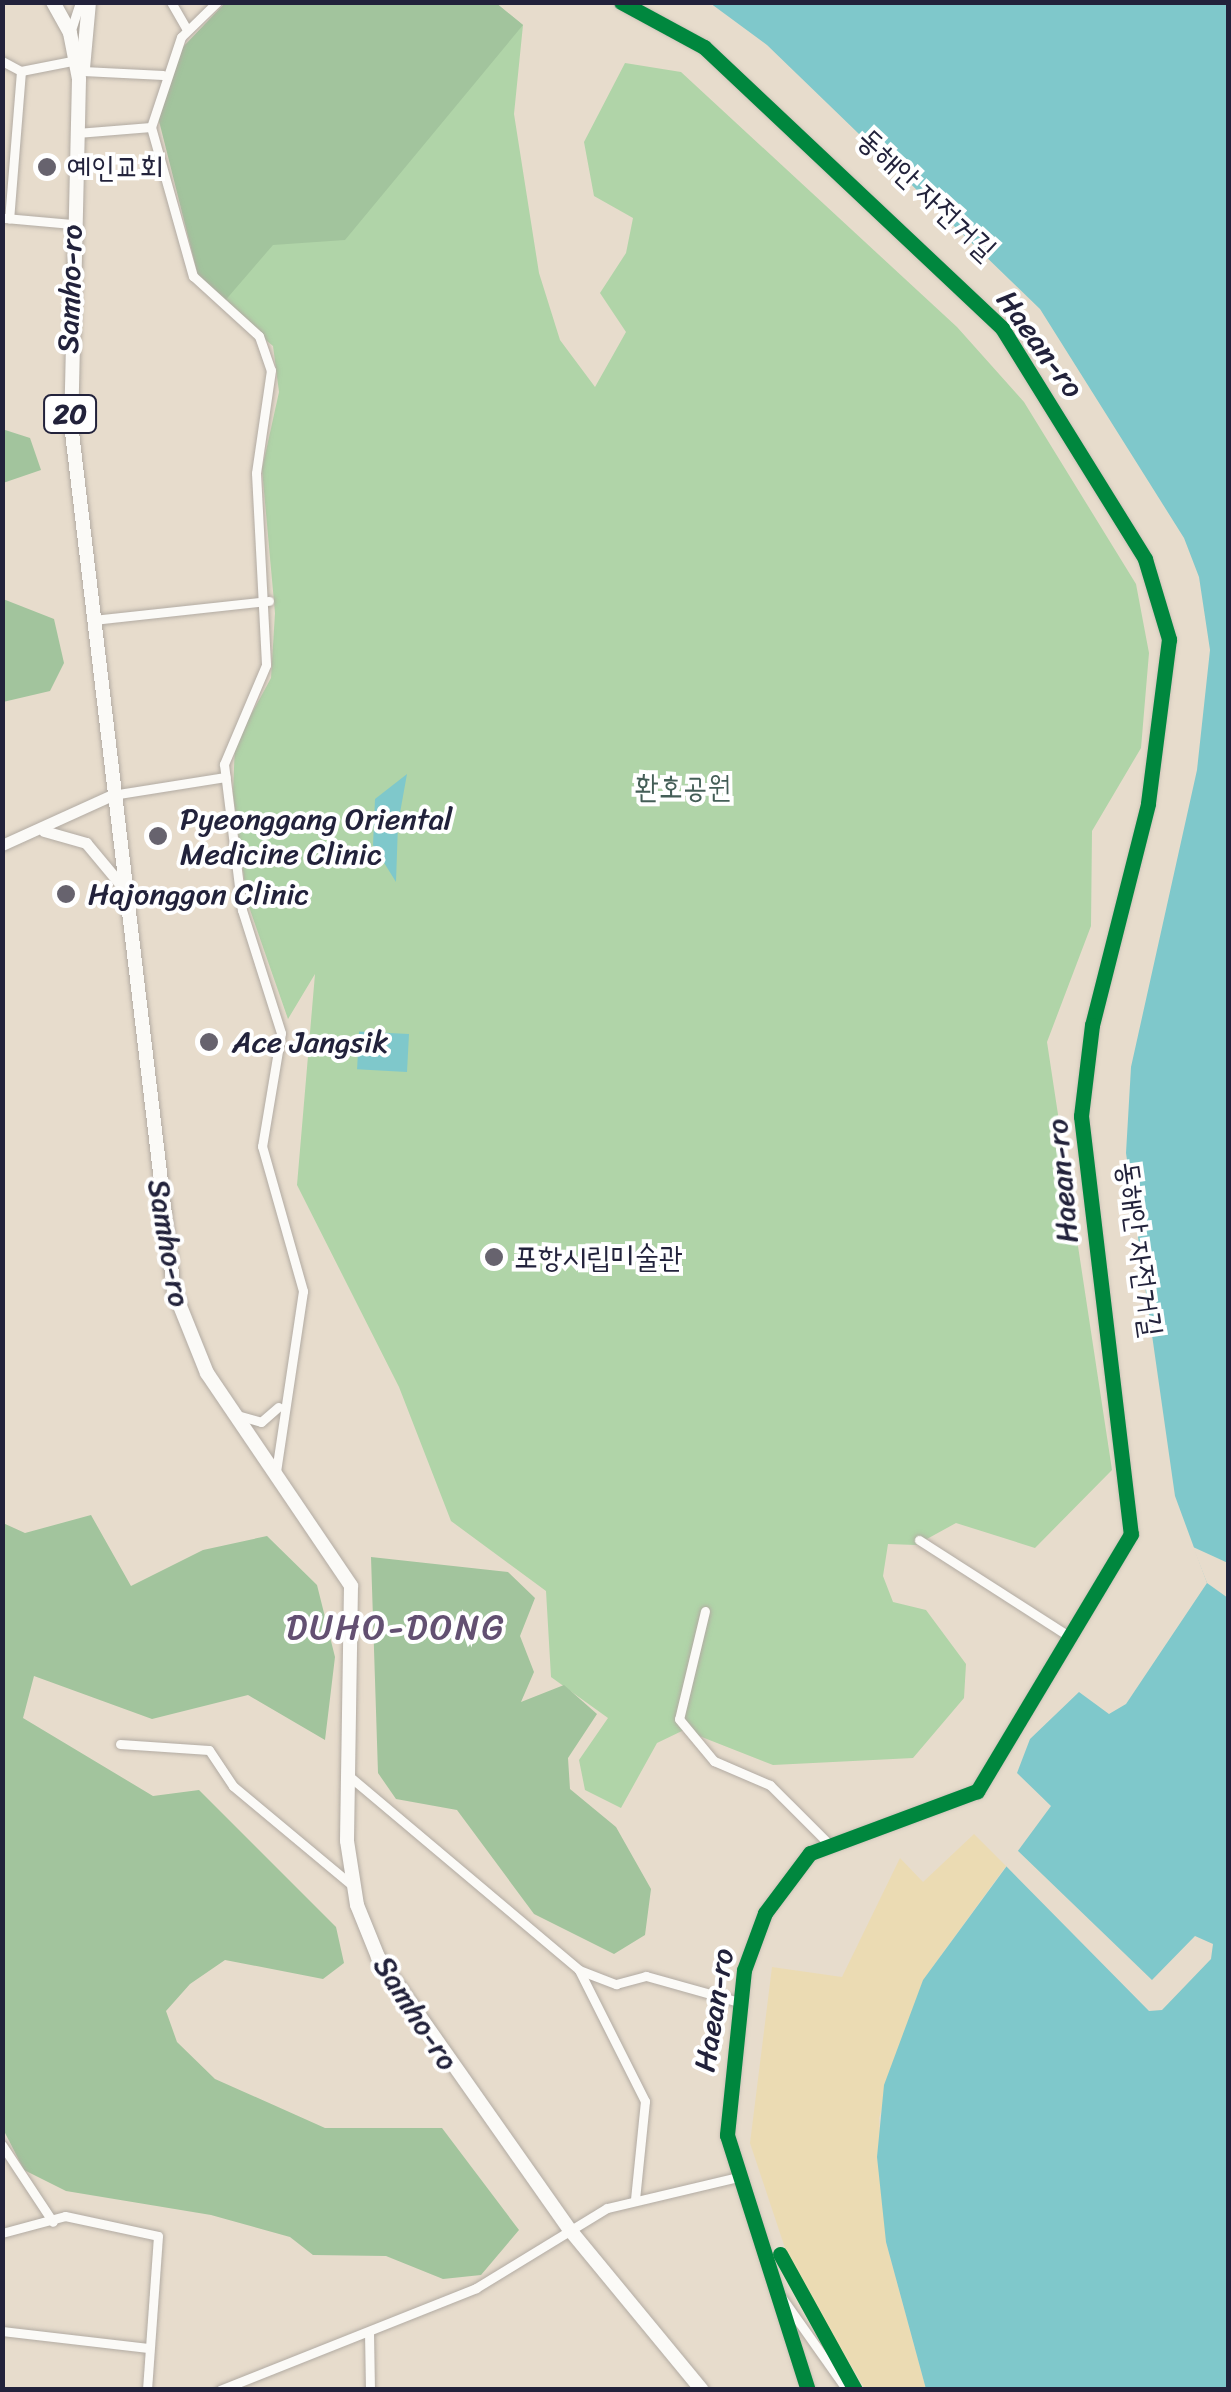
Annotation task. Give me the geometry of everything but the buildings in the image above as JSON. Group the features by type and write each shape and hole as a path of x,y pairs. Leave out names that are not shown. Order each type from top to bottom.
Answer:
{"main road":[{"path":"53,2 70,32 80,65"},
{"name":"Samho-ro","path":"89,2 80,65 68,388 121,885 168,1268 186,1330 230,1412 276,1471 351,1586 352,1885 400,1996 570,2230 702,2390"}],"street":[{"path":"70,32 80,2"},
{"path":"171,2 187,30"},
{"path":"217,2 187,30 163,75 151,127 197,284 259,336 270,358 272,397 256,473 270,602 266,666 225,750 242,910 281,1033 262,1146 303,1291 280,1405 276,1471"},
{"name":"Haean-ro","path":"621,2 704,46 991,315 1137,546 1163,607 1168,666 1153,778 1092,1024 1081,1116 1133,1523 977,1792 828,1843 798,1864 766,1912 739,2002 726,2122 738,2177 808,2390"},
{"path":"2,61 21,71 80,65 163,75"},
{"path":"21,71 6,218 72,224"},
{"path":"2,125 16,132"},
{"path":"77,133 151,127"},
{"path":"91,620 270,602"},
{"path":"2,845 112,795 226,777"},
{"path":"35,832 86,843 121,885"},
{"path":"230,1412 261,1422 280,1405"},
{"path":"919,1540 1070,1637"},
{"path":"705,1612 679,1719 714,1761 770,1784 828,1843"},
{"path":"120,1744 209,1750 234,1786 352,1885"},
{"path":"350,1776 579,1970 616,1984 646,1976 739,2002"},
{"path":"579,1970 645,2102 635,2199"},
{"path":"3,2146 53,2222"},
{"path":"220,2390 511,2271 570,2230 635,2199 738,2177"},
{"path":"2,2233 53,2222 111,2221 158,2236 147,2390"},
{"name":"Haean-ro","path":"774,2287 846,2390"},
{"path":"2,2331 148,2348"},
{"path":"369,2332 370,2390"}],"green space":[{"name":"환호공원","path":"225,2 496,3 523,25 514,114 539,273 560,340 595,387 626,332 600,293 626,253 633,218 594,196 584,142 625,63 681,72 957,327 1024,402 1136,584 1149,653 1141,748 1092,831 1091,926 1047,1042 1112,1470 1035,1548 956,1523 916,1545 888,1544 883,1576 893,1602 926,1610 966,1664 964,1698 913,1758 773,1765 684,1730 657,1743 621,1808 585,1790 579,1760 608,1718 551,1677 546,1591 451,1521 399,1387 297,1185 315,974 288,1019 247,901 233,793 235,744 271,678 275,613 262,469 279,392 273,346 215,297"},
{"path":"225,3 496,3 523,25 345,240 273,245 223,303 198,276 157,113 182,48"},
{"path":"2,429 30,438 41,470 3,483"},
{"path":"3,599 54,619 64,663 50,691 3,702"},
{"path":"91,1515 131,1586 203,1550 267,1536 317,1585 335,1657 325,1740 248,1695 152,1719 34,1676 23,1718 153,1796 199,1790 336,1927 344,1963 323,1979 225,1960 190,1984 166,2011 177,2042 215,2079 325,2128 442,2128 519,2230 481,2275 443,2279 386,2256 313,2255 290,2237 211,2215 66,2191 24,2170 3,2129 3,1523 25,1533"},
{"path":"371,1557 508,1572 535,1598 520,1636 534,1672 521,1702 564,1685 597,1714 568,1758 570,1789 616,1827 651,1889 645,1935 614,1954 534,1914 457,1810 396,1799 378,1773"}],"sand":[{"path":"974,1834 1006,1866 923,1980 879,2118 886,2242 926,2389 865,2389 791,2266 750,2143 772,1967 842,1977 900,1858 923,1882"}],"water":[{"path":"710,3 1228,3 1228,2389 926,2389 886,2242 877,2157 884,2085 923,1980 1051,1806 1017,1773 1030,1739 1079,1692 1109,1714 1126,1704 1207,1583 1175,1496 1126,1153 1131,1067 1197,770 1210,650 1199,577 1184,538 1040,309 767,45"},
{"path":"407,774 398,824 396,882 373,845 375,799"},
{"path":"359,1031 409,1034 407,1072 357,1069"}],"pier":[{"path":"1193,1547 1228,1563 1228,1598 1207,1583"},
{"path":"1013,1846 1152,1980 1195,1936 1213,1944 1211,1959 1162,2010 1149,2011 1006,1866"}],"cycle path":[{"path":"621,2 704,47 1002,328 1145,559 1169,639 1148,804 1092,1025 1081,1116 1131,1534 977,1791 810,1853 765,1913 744,1970 727,2135 808,2390"},
{"path":"780,2254 855,2390"}],"place":[{"name":"예인교회","path":"47,167"},
{"name":"Pyeonggang Oriental Medicine Clinic","path":"158,836"},
{"name":"Hajonggon Clinic","path":"66,894"},
{"name":"Ace Jangsik","path":"209,1042"},
{"name":"포항시립미술관","path":"494,1257"}],"district":[{"name":"DUHO-DONG","path":"396,1627"}]}
